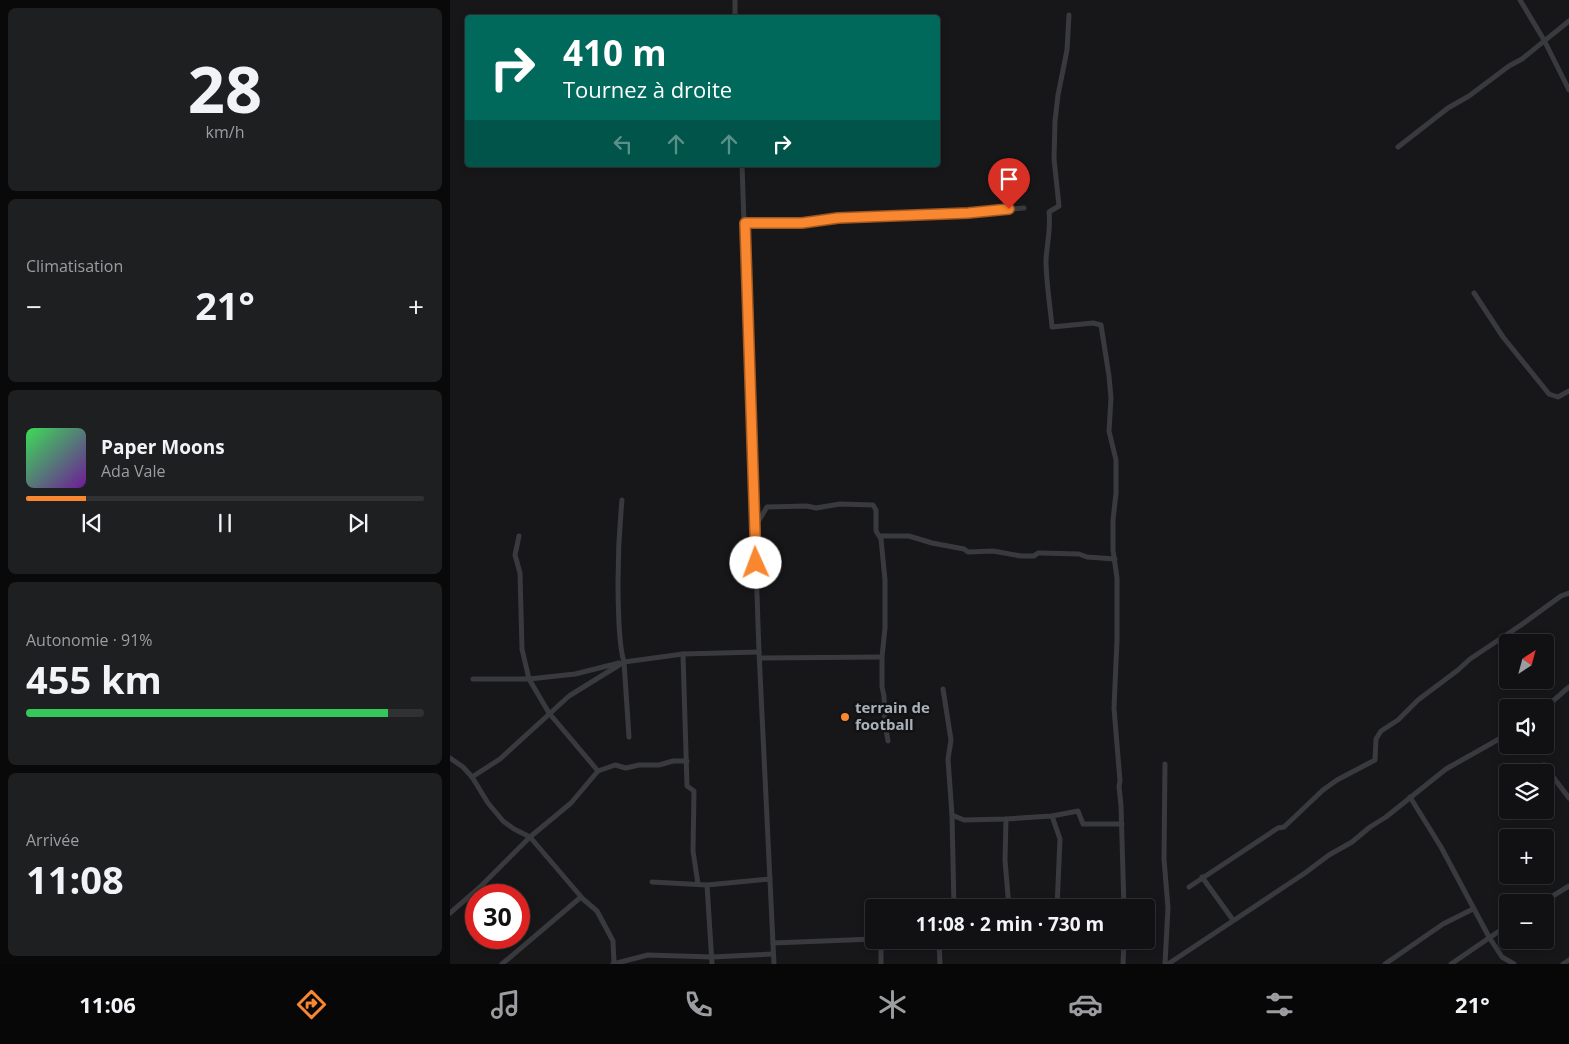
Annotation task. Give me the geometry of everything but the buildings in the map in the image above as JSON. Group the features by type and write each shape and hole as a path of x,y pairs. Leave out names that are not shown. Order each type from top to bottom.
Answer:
{"street":[{"path":"735,0 736,15"},
{"path":"1520,0 1544,40 1569,90"},
{"path":"1070,15 1067,50 1058,96 1056,121 1054,159 1058,206 1049,212 1051,225 1046,259 1052,327 1093,323 1102,324 1109,376 1111,398 1110,430 1116,460 1116,493 1113,520 1113,550 1117,578 1114,708 1122,824 1124,899"},
{"path":"1398,147 1448,108 1469,96 1508,66 1522,59 1569,21"},
{"path":"742,167 759,655 774,964"},
{"path":"745,223 802,223 838,218 968,213 1024,208"},
{"path":"1474,293 1503,337 1549,394 1558,397 1569,391"},
{"path":"622,500 619,536 618,601 629,737"},
{"path":"754,507 807,506 816,508 840,504 873,505 876,510 876,531 881,536 885,596 882,687 888,741"},
{"path":"755,527 767,507"},
{"path":"519,536 515,555 520,573 522,649 529,679 549,713 598,771"},
{"path":"881,536 909,536 932,543 964,549 968,552 993,552 1021,556 1034,556 1038,553 1070,554 1115,559"},
{"path":"1190,887 1202,877 1278,828 1284,827 1330,785 1375,760 1376,739 1381,731 1398,720 1418,700 1470,659 1521,626 1561,596 1569,593"},
{"path":"683,654 687,761 686,786 694,791 694,850 698,884"},
{"path":"473,680 529,679 575,674 624,662 683,654 882,657"},
{"path":"472,777 500,759 570,696 624,662"},
{"path":"1554,700 1569,687"},
{"path":"943,689 951,740 948,759 952,816 954,899"},
{"path":"1166,964 1305,873 1329,855 1352,842 1446,769 1499,739"},
{"path":"450,758 463,767 472,777 488,803 503,821 530,837 581,897 597,911 613,941 614,963 648,954 712,957 773,954"},
{"path":"450,913 480,887 530,837 570,803 598,771 614,765 626,768 639,765 659,765 673,761 687,761"},
{"path":"1165,764 1164,859 1168,908 1166,964"},
{"path":"1554,778 1569,798"},
{"path":"1410,797 1441,847 1473,910 1502,957 1514,964"},
{"path":"952,816 964,820 1006,819 1052,816 1078,811 1083,824 1122,824"},
{"path":"1052,816 1060,839 1057,899"},
{"path":"1006,819 1004,860 1008,899"},
{"path":"1202,877 1233,920"},
{"path":"652,882 707,885 770,879"},
{"path":"707,885 712,964"},
{"path":"1554,895 1569,886"},
{"path":"502,964 581,897"},
{"path":"1385,964 1442,924 1473,910"},
{"path":"1451,964 1499,930"},
{"path":"773,943 865,939"},
{"path":"881,949 881,964"},
{"path":"939,949 940,964"},
{"path":"1123,964 1124,949"},
{"path":"1563,964 1569,960"}],"place":[{"name":"terrain de football","path":"845,717"}],"route":[{"path":"756,563 745,223 802,223 838,218 968,213 1009,209"}]}
